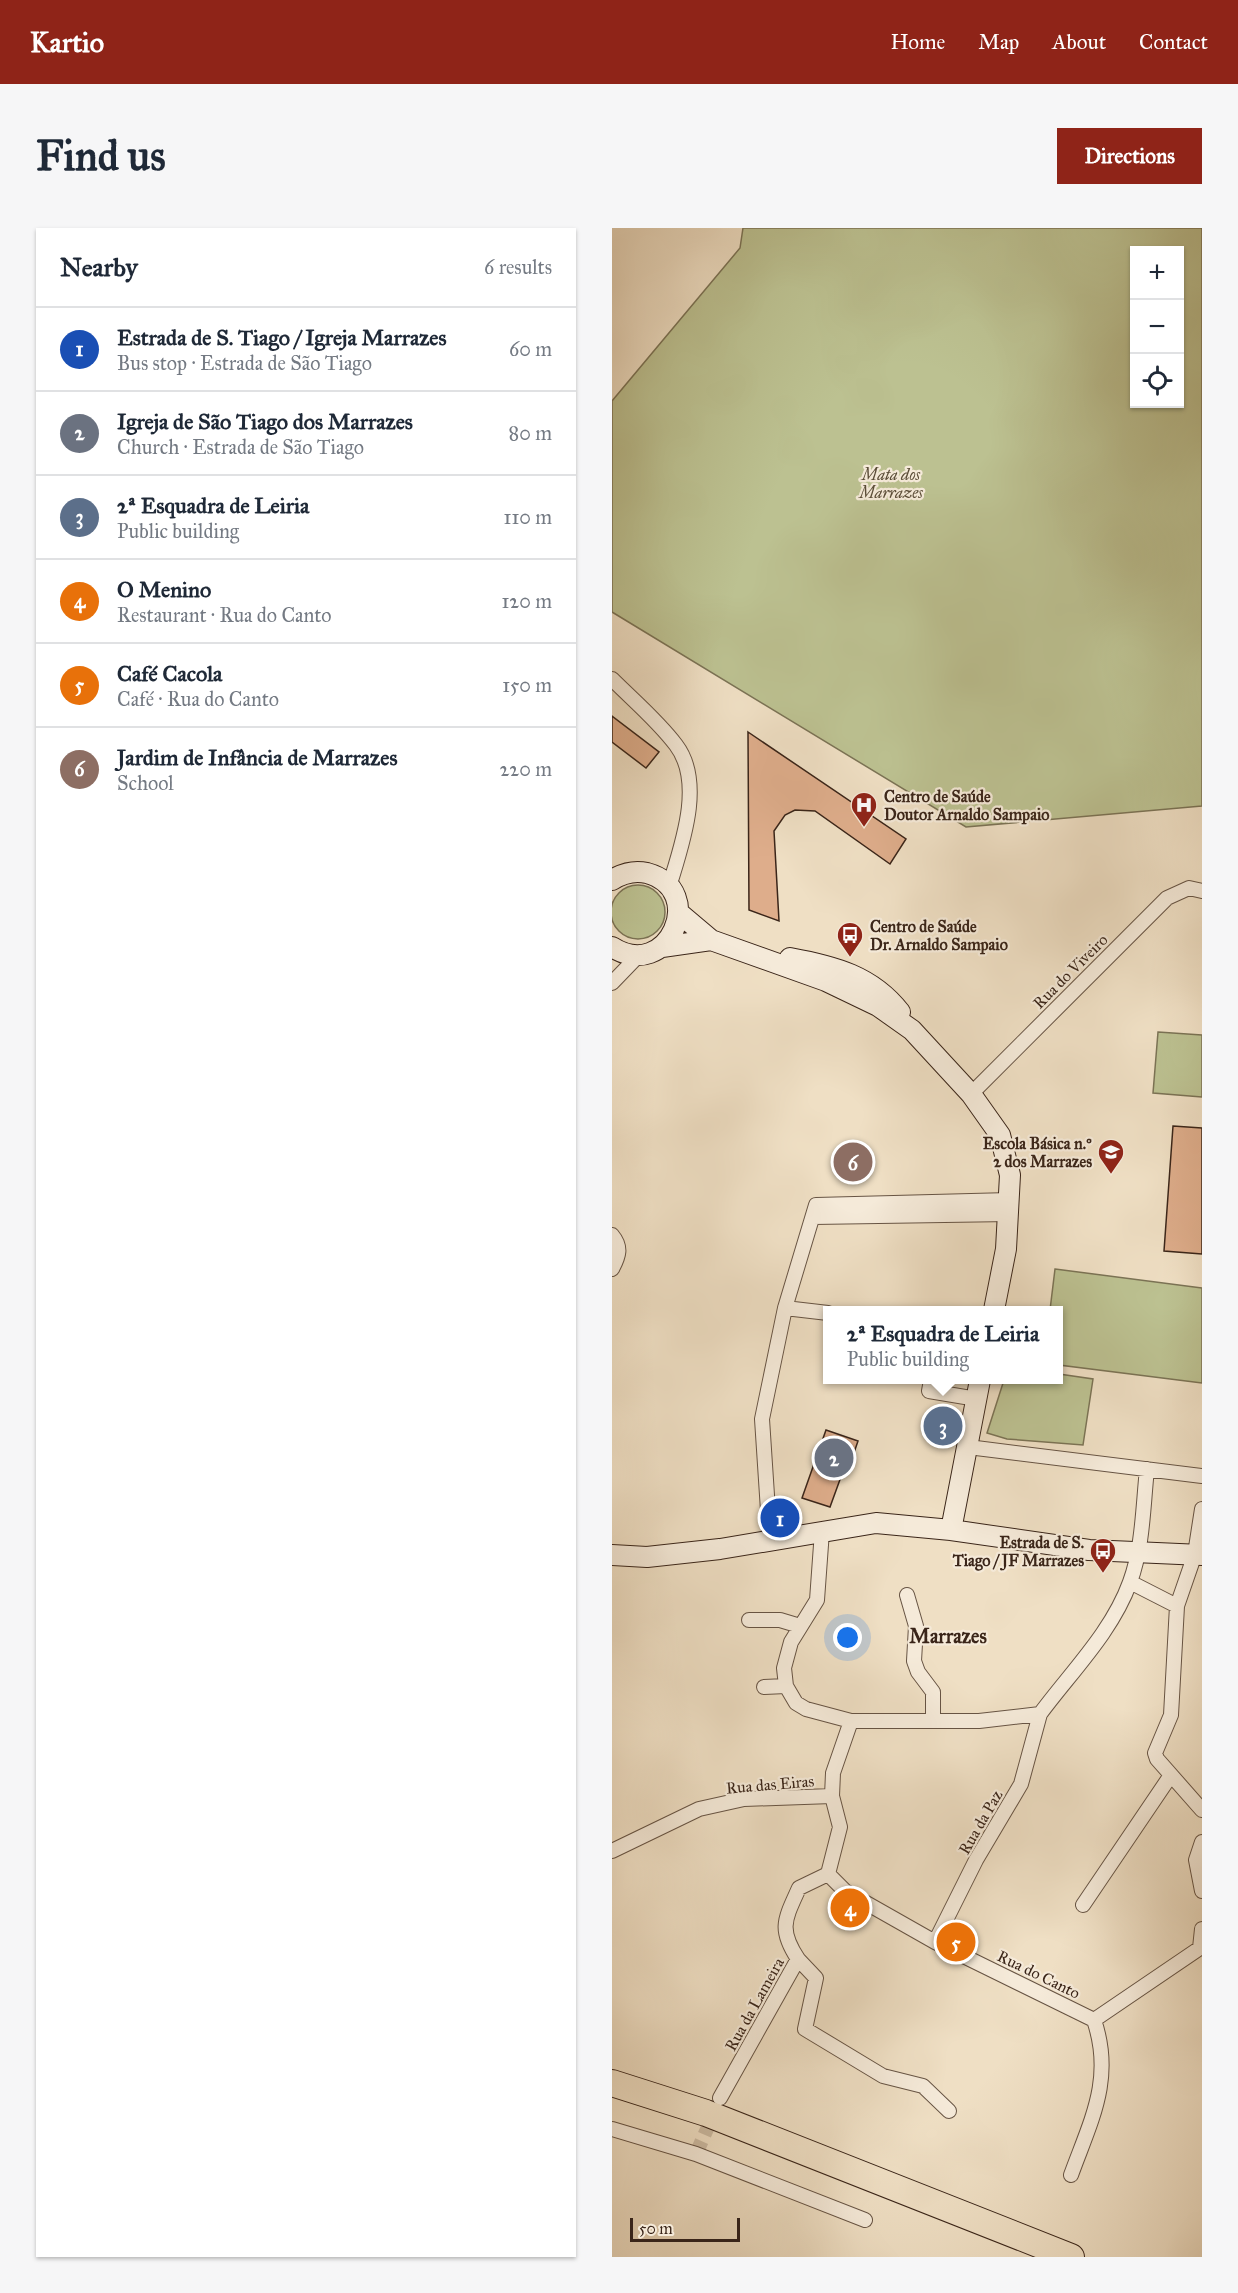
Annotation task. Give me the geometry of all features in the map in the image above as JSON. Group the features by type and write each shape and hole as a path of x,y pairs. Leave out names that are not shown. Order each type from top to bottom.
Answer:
{"highway":[{"path":"612,2083 706,2114 1071,2257"},
{"path":"612,2100 668,2116 1030,2257"}],"main road":[{"path":"612,880 630,872 653,875 669,887 679,913 711,940 758,954 852,992 878,1006 912,1030 971,1094 993,1123 1004,1146 1010,1174 1006,1250 995,1306"},
{"path":"662,947 676,929 679,913"},
{"path":"612,947 629,954 639,955 662,947 711,940"},
{"path":"951,1530 979,1384"},
{"path":"612,1555 647,1557 770,1541 876,1523 951,1530 1089,1550 1198,1555"}],"street":[{"path":"612,679 677,746 684,761 689,791 686,832 669,887"},
{"path":"653,875 677,861"},
{"name":"Rua do Viveiro","path":"971,1094 1167,898 1189,888 1202,891"},
{"path":"612,983 639,955"},
{"path":"770,1541 762,1419 784,1308 816,1205 1010,1207"},
{"path":"612,1235 618,1242 619,1254 612,1269"},
{"path":"784,1308 823,1312"},
{"path":"930,1384 929,1391 977,1399"},
{"path":"968,1448 1202,1476"},
{"path":"822,1531 818,1600 800,1626 787,1654 784,1668 786,1686 796,1703 806,1709 851,1721 979,1720 1040,1714 1111,1621 1130,1582 1138,1552 1147,1469"},
{"path":"1202,1509 1198,1555 1177,1606 1171,1715 1155,1753 1157,1759 1202,1810"},
{"path":"1130,1582 1177,1606"},
{"path":"907,1595 916,1626 914,1661 918,1671 933,1692 933,1721"},
{"path":"749,1620 780,1620 800,1626"},
{"path":"764,1687 786,1686"},
{"name":"Rua da Paz","path":"934,1941 976,1860 1021,1784 1040,1714"},
{"path":"828,1874 840,1827 832,1796 833,1773 851,1721"},
{"path":"1083,1905 1171,1775"},
{"name":"Rua das Eiras","path":"612,1851 699,1809 744,1799 832,1796"},
{"path":"1202,1842 1196,1860 1202,1891"},
{"name":"Rua do Canto","path":"828,1874 845,1891 934,1941 1094,2020"},
{"name":"Rua da Lameira","path":"720,2098 798,1959 789,1946 784,1921 799,1888 828,1874"},
{"path":"1071,2175 1095,2110 1104,2070 1102,2042 1094,2020 1201,1948 1202,1929"},
{"path":"798,1959 816,1978 804,2024 805,2029 883,2076 923,2086 949,2111"},
{"path":"612,2128 696,2154 865,2220"}],"green space":[{"name":"Mata dos Marrazes","path":"743,228 1202,228 1202,806 966,827 612,612 612,401 740,248"},
{"path":"633,885 643,885 653,889 661,897 665,912 661,927 653,935 643,939 633,939 623,935 615,927 611,917 611,907 615,897 623,889"},
{"path":"1158,1032 1202,1035 1202,1097 1153,1093"},
{"path":"1055,1269 1202,1288 1202,1383 1063,1366 1063,1306 1050,1306"},
{"path":"1063,1375 1093,1379 1083,1445 1007,1439 987,1433 1003,1384 1063,1384"}],"building":[{"path":"612,716 659,752 646,768 612,742"},
{"name":"Centro de Saúde Doutor Arnaldo Sampaio","path":"748,732 906,839 890,864 815,811 795,810 785,815 774,831 779,921 749,910"},
{"path":"1173,1126 1202,1128 1202,1254 1164,1251"},
{"path":"826,1430 858,1441 846,1476 842,1474 830,1507 802,1498"}],"tunnel":[{"path":"696,2154 715,2111"}],"place":[{"name":"Centro de Saúde Doutor Arnaldo Sampaio","path":"864,828"},
{"name":"Centro de Saúde Dr. Arnaldo Sampaio","path":"850,958"},
{"name":"Jardim de Infância de Marrazes","path":"853,1162"},
{"name":"Escola Básica n.º 2 dos Marrazes","path":"1111,1175"},
{"name":"2ª Esquadra de Leiria","path":"943,1426"},
{"name":"Igreja de São Tiago dos Marrazes","path":"834,1458"},
{"name":"Estrada de S. Tiago / Igreja Marrazes","path":"780,1518"},
{"name":"Estrada de S. Tiago / JF Marrazes","path":"1103,1574"},
{"name":"O Menino","path":"850,1908"},
{"name":"Café Cacola","path":"956,1942"}],"district":[{"name":"Marrazes","path":"948,1636"}]}
